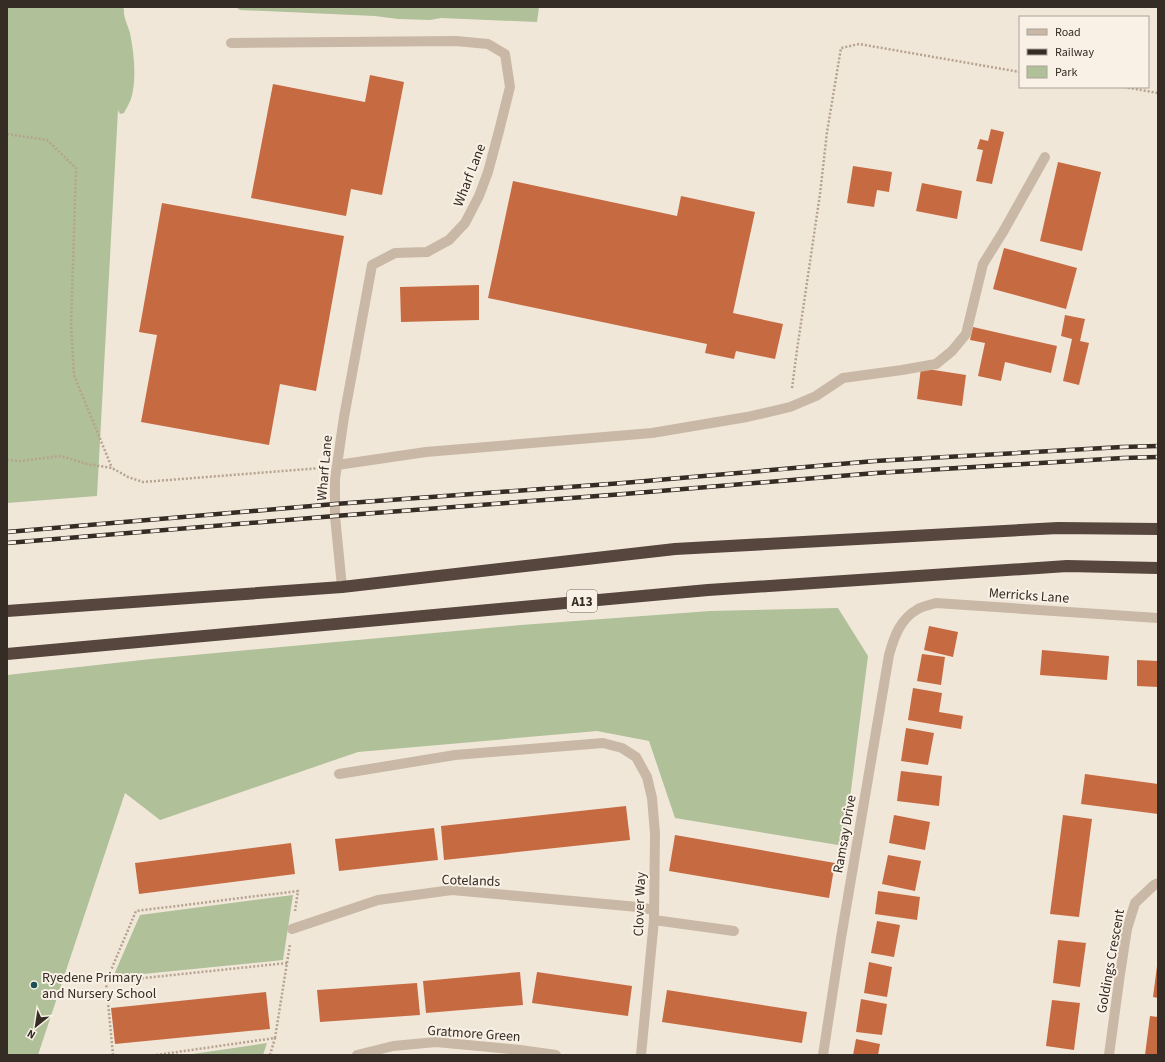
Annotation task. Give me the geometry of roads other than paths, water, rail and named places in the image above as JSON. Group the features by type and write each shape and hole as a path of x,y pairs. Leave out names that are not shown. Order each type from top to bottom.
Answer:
{"highway":[{"path":"7,611 342,587 675,549 1058,528 1158,528"},
{"name":"A13","path":"7,654 708,590 1067,566 1158,568"}],"street":[{"name":"Wharf Lane","path":"231,43 456,41 488,44 505,54 510,87 488,172 465,223 450,240 427,252 395,253 372,264 344,417 335,479 335,516 342,587"},
{"path":"337,465 426,452 652,433 747,417 790,407 816,396 843,378 936,364 952,351 966,334 983,264 1003,232 1045,157"},
{"name":"Merricks Lane","path":"902,621 918,609 936,603 1158,618"},
{"name":"Ramsay Drive","path":"823,1055 843,922 889,656 894,638 902,621"},
{"name":"Clover Way","path":"339,774 455,755 603,743 622,748 636,757 647,777 652,798 655,833 654,915 641,1055"},
{"name":"Goldings Crescent","path":"1109,1055 1127,930 1135,903 1158,883"},
{"name":"Cotelands","path":"292,929 378,900 452,890 638,907 654,915 734,931"},
{"name":"Gratmore Green","path":"363,1054 393,1046 436,1042 556,1055"}],"railway":[{"path":"7,532 335,504 623,483 875,461 1158,446"},
{"path":"7,543 876,473 1158,457"}],"place":[{"name":"Ryedene Primary and Nursery School","path":"34,985"}]}
